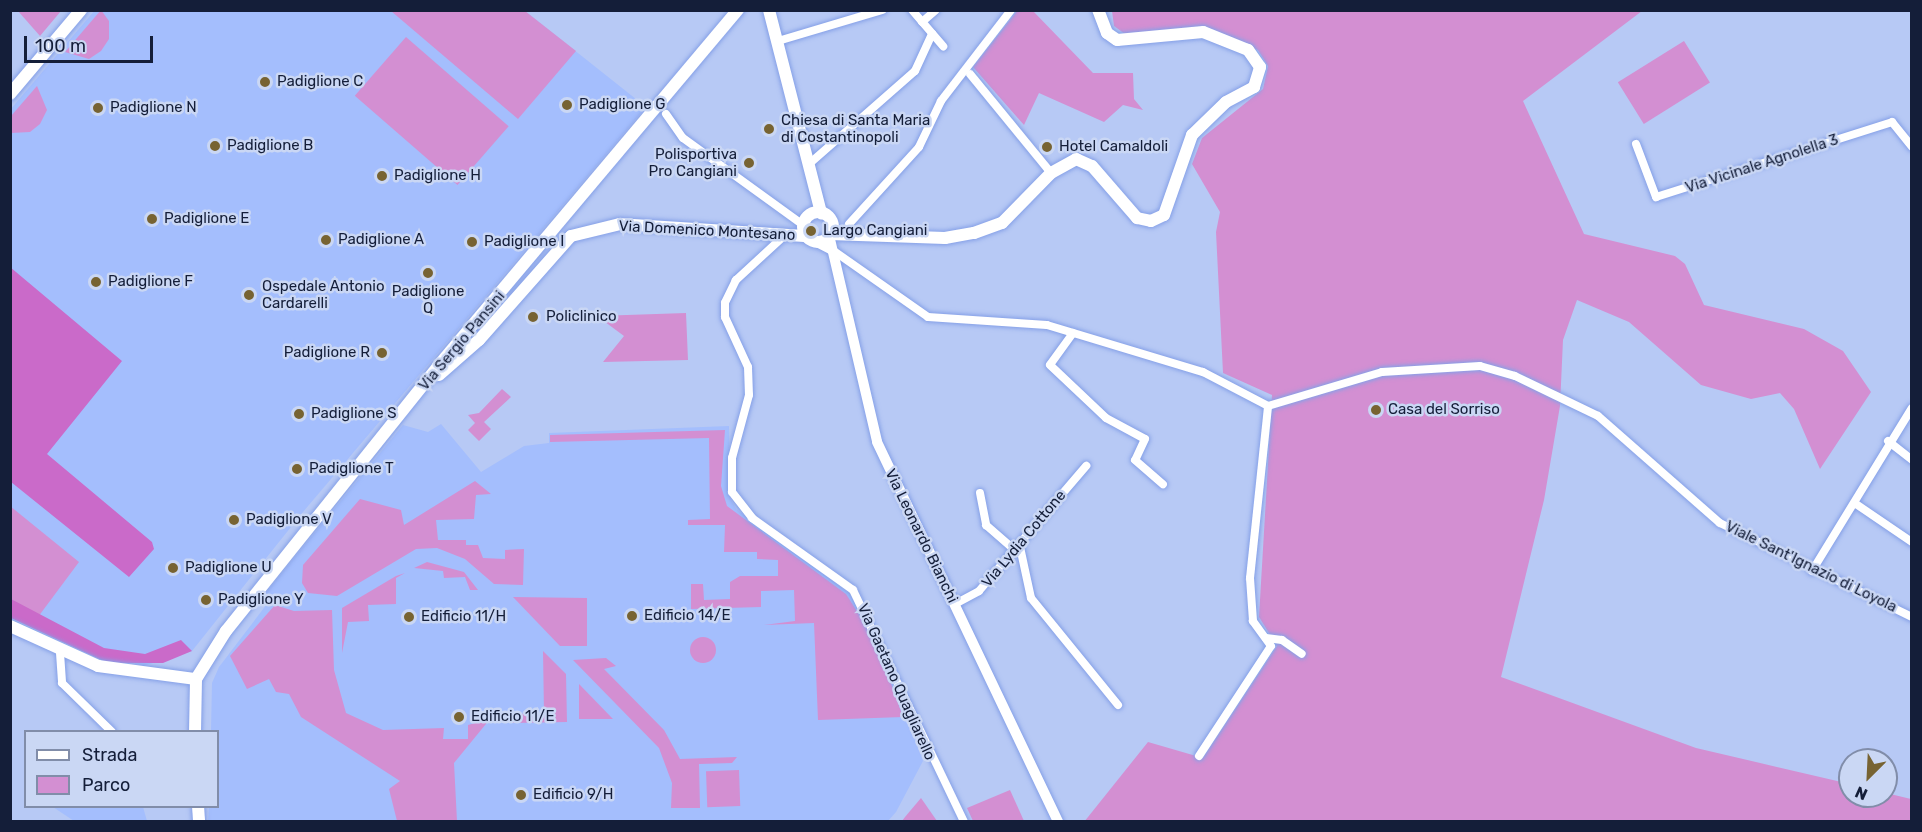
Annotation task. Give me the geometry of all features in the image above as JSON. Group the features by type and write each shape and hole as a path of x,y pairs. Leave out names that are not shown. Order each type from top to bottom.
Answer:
{"main road":[{"path":"10,94 81,10"},
{"name":"Via Sergio Pansini","path":"196,680 226,631 422,389 738,10"},
{"path":"768,10 778,41 821,213 830,231"},
{"path":"821,213 811,213 808,234 850,229 945,238 974,233 1002,224 1052,173 1070,160 1088,162 1131,213 1158,219 1168,209 1198,127 1226,102 1254,87 1260,75 1254,54 1203,32 1117,40 1107,33 1098,10"},
{"name":"Via Domenico Montesano","path":"422,389 479,340 571,236 620,224 808,234"},
{"path":"10,626 61,654 121,672 196,680 195,730"}],"street":[{"path":"778,41 882,10"},
{"path":"912,10 943,46"},
{"path":"922,22 936,10"},
{"path":"850,229 919,147 941,101 1011,10"},
{"path":"809,164 915,71 932,34"},
{"path":"970,74 1052,173"},
{"path":"666,114 683,138 808,234"},
{"name":"Via Vicinale Agnolella 3","path":"1636,144 1656,197 1892,122 1911,147"},
{"name":"Via Leonardo Bianchi","path":"830,231 831,249 877,442 1058,822"},
{"name":"Via Gaetano Quagliarello","path":"788,233 736,280 725,303 724,317 748,367 749,395 732,458 732,492 752,518 853,590 964,822"},
{"name":"Via Domenico Montesano","path":"808,234 831,249"},
{"path":"831,249 928,317 1047,325 1203,372 1268,406 1250,578 1253,621 1270,646 1199,756"},
{"path":"1073,333 1050,358 1051,367 1106,418 1145,439 1135,460 1163,484"},
{"name":"Viale Sant'Ignazio di Loyola","path":"1268,406 1382,372 1480,366 1506,373 1598,416 1720,523 1812,571 1911,617"},
{"path":"1812,571 1856,504 1888,441 1911,408"},
{"path":"1888,441 1911,460"},
{"name":"Via Lydia Cottone","path":"955,604 979,591 1086,466"},
{"path":"980,494 986,525 1017,548 1031,598 1118,705"},
{"path":"1856,504 1911,542"},
{"path":"1266,638 1282,640 1302,654"},
{"path":"61,654 62,683 111,730"}],"shaded area":[{"name":"Ospedale Antonio Cardarelli","path":"95,10 525,11 646,107 303,512 192,651 143,666 11,618 10,110"},
{"path":"10,267 122,361 47,454 152,542 154,549 129,577 11,482"},
{"path":"441,424 481,472 524,446 549,443 549,433 729,426 730,498 736,509 850,594 876,641 923,761 896,812 888,821 208,822 209,808 219,808 219,730 211,730 212,683 219,667 267,604 264,595 403,425 428,432"},
{"path":"11,599 104,648 145,654 181,640 192,651 163,663 108,663 11,618"},
{"path":"54,808 143,808 147,821 74,821"}],"green space":[{"path":"18,10 61,11 40,36"},
{"path":"101,10 109,21 109,39 101,51 89,59 65,52"},
{"path":"391,11 525,11 576,51 518,119"},
{"path":"1017,11 1033,11 1093,73 1133,73 1134,99 1143,110 1123,105 1104,122 1039,93 1024,125 973,67"},
{"path":"1112,11 1642,11 1523,101 1584,234 1675,256 1685,264 1704,305 1804,329 1843,351 1871,392 1820,469 1794,409 1780,393 1751,399 1701,385 1629,322 1577,300 1563,340 1560,406 1544,500 1501,677 1696,748 1838,781 1838,808 1898,808 1898,796 1911,799 1911,821 1084,822 1148,742 1203,758 1277,646 1259,617 1272,395 1223,373 1216,232 1220,212 1192,164 1202,138 1263,89 1268,66 1258,50 1205,27 1125,34 1114,26"},
{"path":"406,37 509,126 457,185 355,96"},
{"path":"1684,41 1710,83 1644,124 1618,82"},
{"path":"37,86 47,110 40,124 30,132 11,133 11,116"},
{"path":"686,313 688,360 603,362 624,336 597,316"},
{"path":"502,389 511,397 484,422 491,429 479,441 468,430 475,423 468,415 479,413"},
{"path":"725,430 721,486 727,506 846,594 876,641 903,717 818,720 814,623 764,625 795,621 794,590 761,591 761,607 691,609 691,584 703,584 704,600 730,599 730,582 740,576 778,576 778,560 757,559 757,552 724,552 725,525 688,525 688,520 710,519 709,438 550,442 550,435"},
{"path":"475,481 491,494 476,495 474,519 436,520 438,540 466,540 466,545 478,545 483,558 505,559 505,550 524,549 523,585 494,584 465,559 437,548 416,549 337,596 308,593 302,583 303,565 360,499 401,510 404,525"},
{"path":"10,506 79,562 38,617 11,599"},
{"path":"427,562 464,572 478,590 470,590 465,577 444,578 443,571 414,568"},
{"path":"405,573 396,578 396,604 368,605 369,621 348,622 342,653 342,608 396,576"},
{"path":"513,597 587,598 587,646 560,646"},
{"path":"275,605 294,611 332,610 334,670 346,713 383,730 444,728 443,739 468,739 468,725 490,719 454,763 457,821 397,821 389,789 400,781 301,717 289,694 276,692 269,679 247,689 230,656"},
{"path":"703,637 712,641 716,650 712,659 703,663 694,659 690,650 694,641"},
{"path":"543,651 566,674 567,722 512,723 512,714 544,713"},
{"path":"606,658 616,666 604,669 664,730 680,759 737,757 732,763 699,764 700,808 671,808 672,783 659,748 573,660"},
{"path":"579,684 613,719 579,719"},
{"path":"739,770 740,806 707,807 706,771"},
{"path":"1010,790 1024,821 973,821 967,808"},
{"path":"921,798 937,821 902,821 905,817"}],"place":[{"name":"Padiglione C","path":"265,82"},
{"name":"Padiglione G","path":"567,105"},
{"name":"Padiglione N","path":"98,108"},
{"name":"Chiesa di Santa Maria di Costantinopoli","path":"769,129"},
{"name":"Padiglione B","path":"215,146"},
{"name":"Hotel Camaldoli","path":"1047,147"},
{"name":"Polisportiva Pro Cangiani","path":"749,163"},
{"name":"Padiglione H","path":"382,176"},
{"name":"Padiglione E","path":"152,219"},
{"name":"Largo Cangiani","path":"811,231"},
{"name":"Padiglione A","path":"326,240"},
{"name":"Padiglione I","path":"472,242"},
{"name":"Padiglione Q","path":"428,273"},
{"name":"Padiglione F","path":"96,282"},
{"name":"Ospedale Antonio Cardarelli","path":"249,295"},
{"name":"Policlinico","path":"533,317"},
{"name":"Padiglione R","path":"382,353"},
{"name":"Casa del Sorriso","path":"1376,410"},
{"name":"Padiglione S","path":"299,414"},
{"name":"Padiglione T","path":"297,469"},
{"name":"Padiglione V","path":"234,520"},
{"name":"Padiglione U","path":"173,568"},
{"name":"Padiglione Y","path":"206,600"},
{"name":"Edificio 14/E","path":"632,616"},
{"name":"Edificio 11/H","path":"409,617"},
{"name":"Edificio 11/E","path":"459,717"},
{"name":"Edificio 9/H","path":"521,795"}]}
